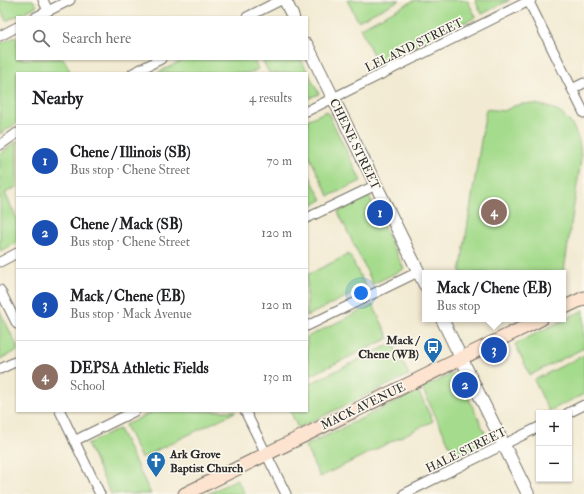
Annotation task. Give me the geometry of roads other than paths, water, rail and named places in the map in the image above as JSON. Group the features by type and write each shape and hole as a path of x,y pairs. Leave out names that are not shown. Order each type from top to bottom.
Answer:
{"main road":[{"path":"566,307 584,298"},
{"name":"MACK AVENUE","path":"185,494 535,322"}],"street":[{"path":"43,0 48,11"},
{"path":"38,16 70,0"},
{"path":"249,16 281,0"},
{"path":"285,0 293,16"},
{"path":"530,0 584,113"},
{"name":"LELAND STREET","path":"308,110 530,0"},
{"path":"0,36 16,28"},
{"name":"CHENE STREET","path":"308,47 422,279"},
{"path":"135,72 159,60"},
{"path":"572,89 584,82"},
{"path":"0,145 16,134"},
{"path":"308,218 376,185"},
{"path":"0,262 16,254"},
{"path":"308,326 418,272"},
{"path":"0,290 16,322"},
{"path":"443,322 528,494"},
{"path":"0,369 16,361"},
{"path":"572,411 584,405"},
{"path":"60,412 100,494"},
{"path":"74,441 133,412"},
{"path":"245,412 286,494"},
{"name":"HALE STREET","path":"404,494 536,429"}],"place":[{"name":"DEPSA Athletic Fields","path":"494,212"},
{"name":"Chene / Illinois (SB)","path":"380,213"},
{"name":"Mack / Chene (EB)","path":"494,350"},
{"name":"Mack / Chene (WB)","path":"433,364"},
{"name":"Chene / Mack (SB)","path":"465,385"},
{"name":"Ark Grove Baptist Church","path":"156,478"}]}
